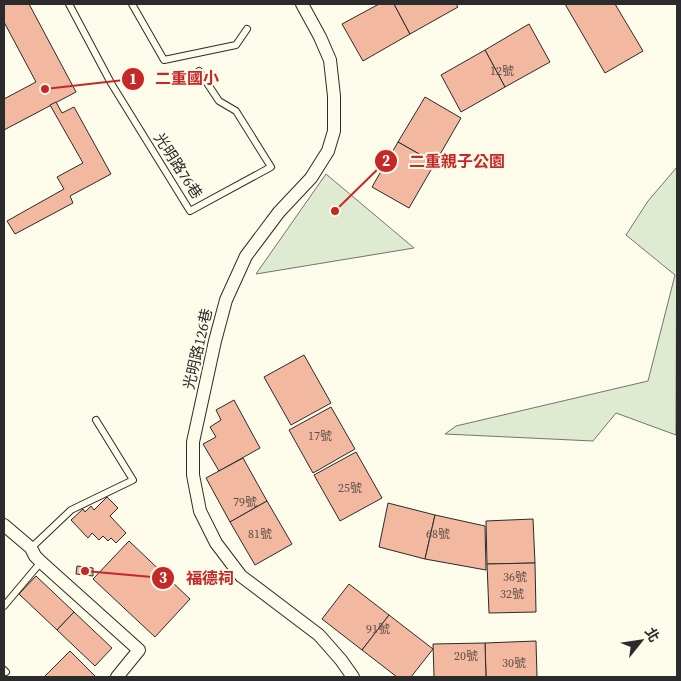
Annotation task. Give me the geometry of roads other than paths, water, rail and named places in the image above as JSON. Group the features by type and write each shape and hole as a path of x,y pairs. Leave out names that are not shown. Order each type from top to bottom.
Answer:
{"street":[{"name":"光明路126巷","path":"302,4 330,60 334,96 334,131 328,151 311,178 279,212 246,256 226,300 193,442 193,475 200,511 216,544 241,576 319,635 353,677"},
{"path":"4,525 31,548 41,562 139,650 117,677"}],"lane":[{"name":"光明路76巷","path":"69,4 111,83 190,211 271,167 236,111 219,101 199,71"},
{"path":"132,4 164,60 236,45 246,30"},
{"path":"31,548 70,510 133,480 96,420"},
{"path":"4,606 41,562"}],"place":[{"name":"二重國小","path":"45,89"},
{"name":"二重親子公園","path":"335,211"},
{"name":"福德祠","path":"85,571"}]}
